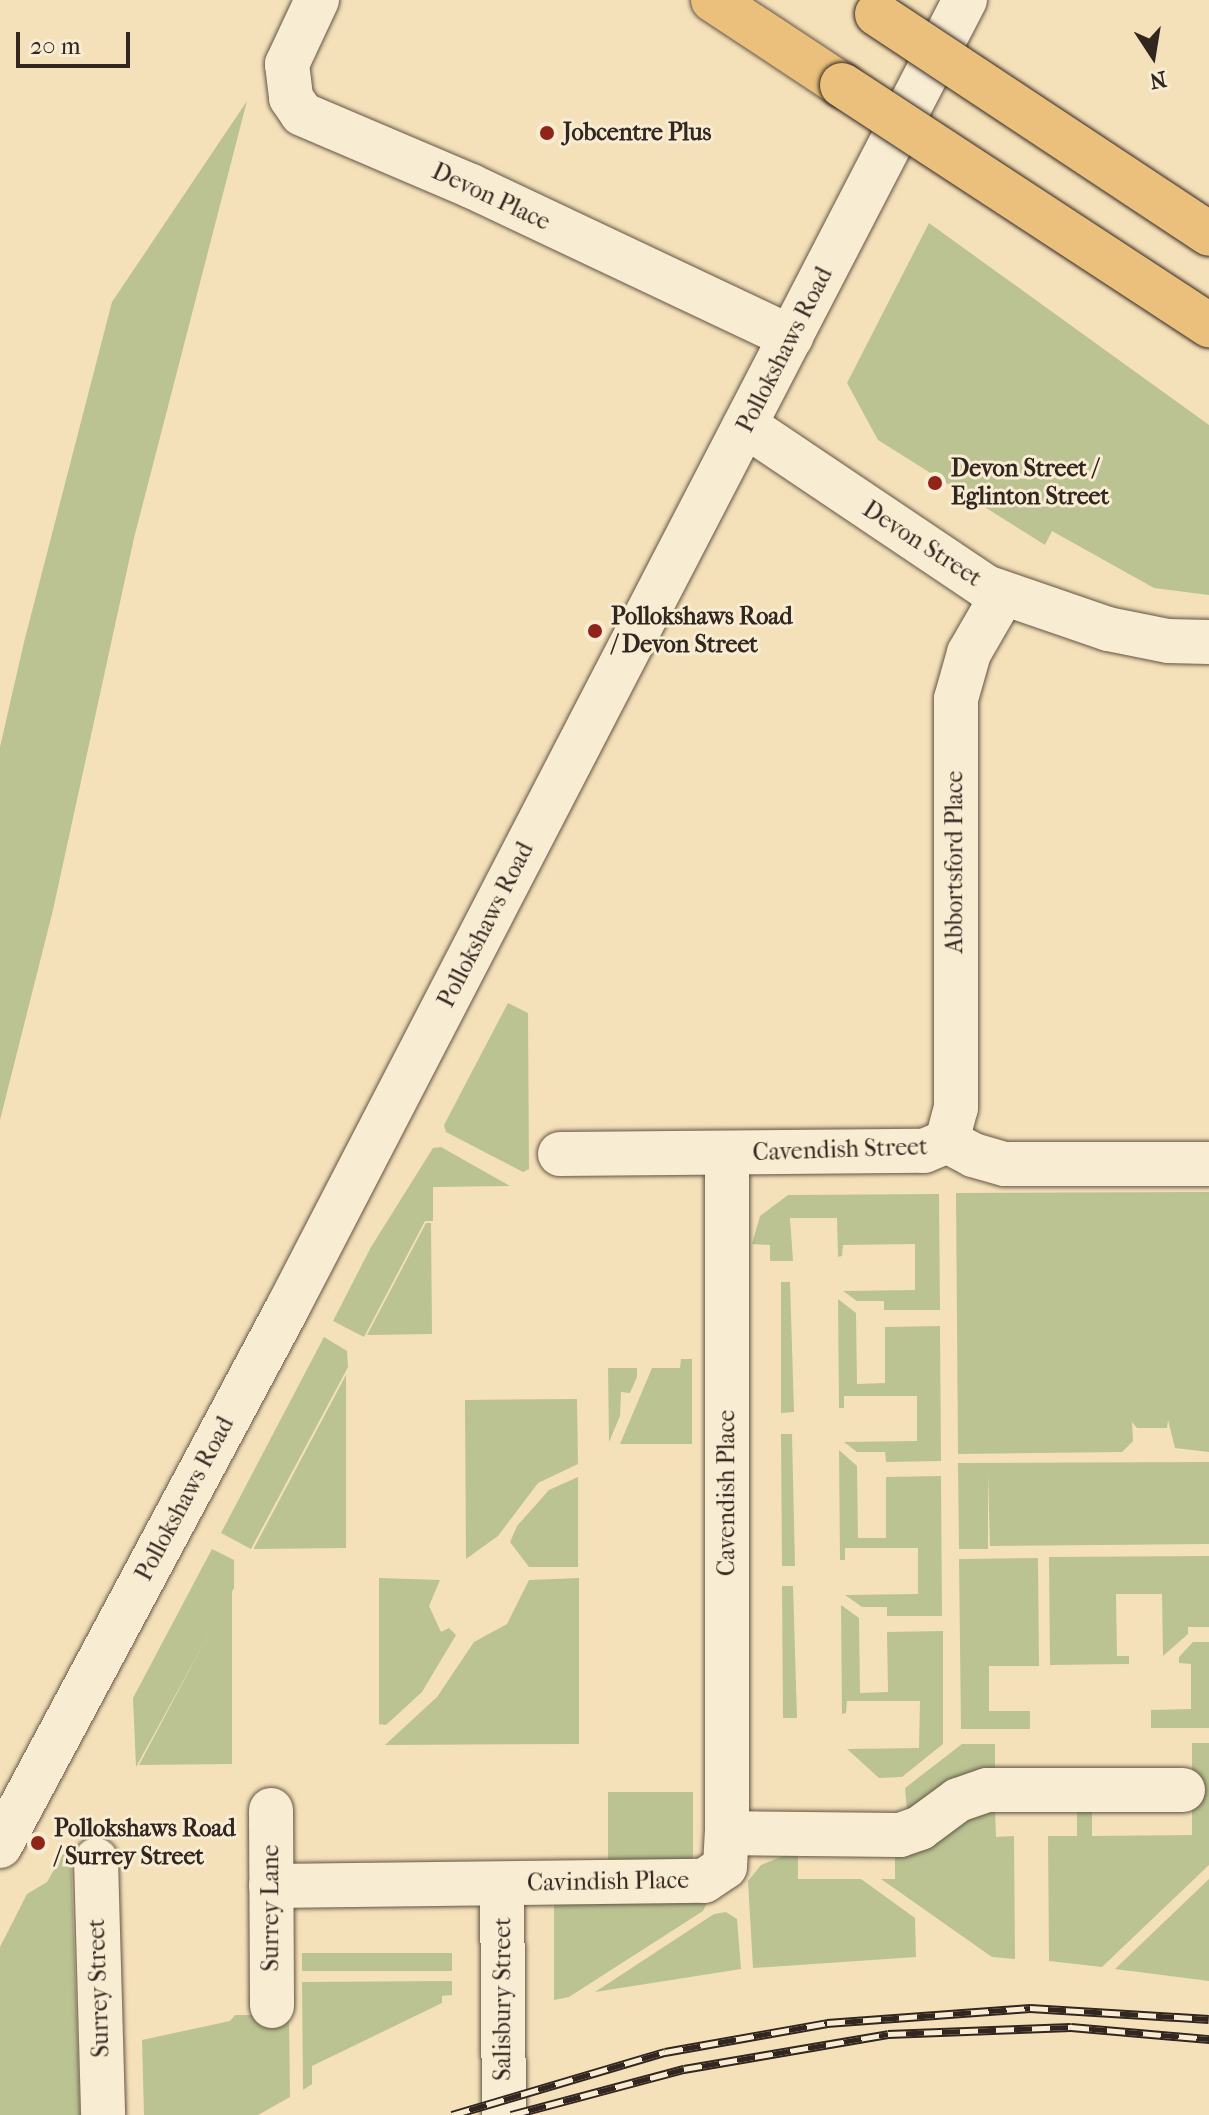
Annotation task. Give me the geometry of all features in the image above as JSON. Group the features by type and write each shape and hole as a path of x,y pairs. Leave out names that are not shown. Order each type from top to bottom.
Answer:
{"highway":[{"path":"713,0 1209,325"},
{"path":"867,7 1209,234"}],"street":[{"name":"Devon Place","path":"317,0 287,64 291,98 302,114 471,186 791,337"},
{"name":"Pollokshaws Road","path":"0,1846 288,1307 965,0"},
{"name":"Devon Street","path":"745,425 938,560 1003,594 1138,637 1209,642"},
{"name":"Abbortsford Place","path":"947,1141 956,1108 956,699 969,653 1003,594"},
{"name":"Cavendish Street","path":"560,1154 924,1151 947,1141 1005,1164 1209,1164"},
{"name":"Cavendish Place","path":"727,1153 727,1833"},
{"path":"727,1833 902,1834 920,1828 958,1800 987,1790 1183,1790"},
{"name":"Surrey Lane","path":"271,1810 272,2006"},
{"name":"Cavindish Place","path":"271,1886 708,1881 725,1867 727,1833"},
{"name":"Surrey Street","path":"96,1860 103,2115"},
{"name":"Salisbury Street","path":"502,1884 504,2115"}],"green space":[{"path":"247,101 134,538 53,910 0,1120 0,747 24,642 112,302"},
{"path":"929,223 1209,425 1209,595 1154,588 1052,531 1045,545 878,440 847,383"},
{"path":"508,1003 528,1013 529,1169 523,1172 446,1132 444,1125"},
{"path":"441,1147 510,1186 433,1187 433,1221 425,1221 364,1337 333,1321 371,1247 433,1148"},
{"path":"1209,1192 1209,1452 1175,1448 1168,1420 1167,1428 1137,1428 1132,1422 1133,1441 1122,1452 958,1454 956,1193"},
{"path":"939,1194 940,1310 884,1310 884,1301 857,1301 843,1291 915,1290 915,1244 843,1245 842,1256 838,1257 837,1218 790,1218 793,1261 770,1261 770,1245 752,1244 760,1216 788,1195"},
{"path":"426,1223 431,1223 432,1334 367,1335"},
{"path":"781,1282 790,1282 794,1412 781,1413"},
{"path":"838,1299 856,1313 857,1384 885,1383 885,1327 940,1326 941,1461 886,1462 885,1452 857,1452 844,1442 917,1441 917,1396 844,1396 844,1408 839,1408"},
{"path":"324,1337 347,1351 348,1367 251,1549 221,1533"},
{"path":"681,1359 692,1359 692,1444 620,1444 652,1368 680,1368"},
{"path":"608,1368 637,1368 637,1377 630,1393 621,1392 620,1416 609,1442"},
{"path":"346,1375 346,1548 254,1549 254,1548"},
{"path":"577,1399 578,1464 538,1483 498,1536 466,1559 465,1400"},
{"path":"781,1434 792,1434 795,1566 782,1566"},
{"path":"839,1450 857,1466 858,1538 886,1538 886,1477 941,1476 942,1616 887,1616 887,1607 862,1607 845,1595 918,1594 918,1548 845,1548 845,1560 840,1560"},
{"path":"1209,1462 1209,1544 990,1546 988,1473 988,1549 959,1549 958,1463"},
{"path":"578,1477 578,1567 529,1567 510,1542 517,1526 549,1490"},
{"path":"212,1549 234,1560 234,1588 136,1767 133,1698"},
{"path":"1209,1556 1209,1627 1188,1627 1188,1634 1163,1656 1162,1594 1116,1594 1117,1656 1129,1656 1129,1664 1050,1665 1049,1557"},
{"path":"1038,1558 1039,1666 989,1666 989,1711 1030,1711 1030,1729 961,1729 959,1559"},
{"path":"379,1578 440,1580 429,1606 441,1632 449,1628 456,1635 422,1692 386,1725 379,1724"},
{"path":"579,1578 579,1744 385,1745 437,1697 474,1642 507,1624 529,1580"},
{"path":"782,1586 793,1586 797,1718 783,1718"},
{"path":"232,1590 232,1764 139,1765 182,1684"},
{"path":"841,1605 859,1618 860,1693 888,1692 887,1632 943,1631 943,1744 902,1777 879,1778 847,1749 919,1748 920,1701 847,1701 846,1713 842,1714"},
{"path":"1193,1642 1209,1642 1209,1728 1151,1728 1151,1710 1191,1709 1191,1664 1179,1663 1179,1657"},
{"path":"1192,1743 1209,1743 1209,1865 1102,1967 1049,1961 1048,1836 1077,1836 1077,1807 1092,1807 1092,1836 1192,1835"},
{"path":"962,1744 995,1744 995,1772 907,1810 905,1788"},
{"path":"608,1792 693,1792 693,1868 608,1868"},
{"path":"995,1807 996,1837 1014,1836 1015,1959 992,1957 881,1879 895,1879 895,1853"},
{"path":"798,1850 798,1879 861,1879 915,1918 916,1957 753,1968 748,1881 761,1865"},
{"path":"63,1854 71,1855 80,2115 0,2115 0,1947 27,1894 47,1882"},
{"path":"1209,1879 1209,1981 1115,1969"},
{"path":"554,1899 708,1901 703,1911 569,1997 554,2000"},
{"path":"726,1912 737,1919 741,1969 595,1992 714,1914"},
{"path":"302,1953 452,1953 452,1971 302,1971"},
{"path":"452,1981 452,1995 442,1996 442,2003 312,2066 312,2084 303,2090 302,1982"},
{"path":"235,2015 289,2015 290,2097 258,2115 144,2115 142,2040 230,2021"}],"railway":[{"path":"452,2115 665,2052 827,2023 1030,2008 1209,2019"},
{"path":"511,2115 684,2069 888,2034 1071,2027 1209,2039"}],"place":[{"name":"Jobcentre Plus","path":"547,133"},
{"name":"Devon Street / Eglinton Street","path":"935,483"},
{"name":"Pollokshaws Road / Devon Street","path":"595,631"},
{"name":"Pollokshaws Road / Surrey Street","path":"38,1843"}]}
